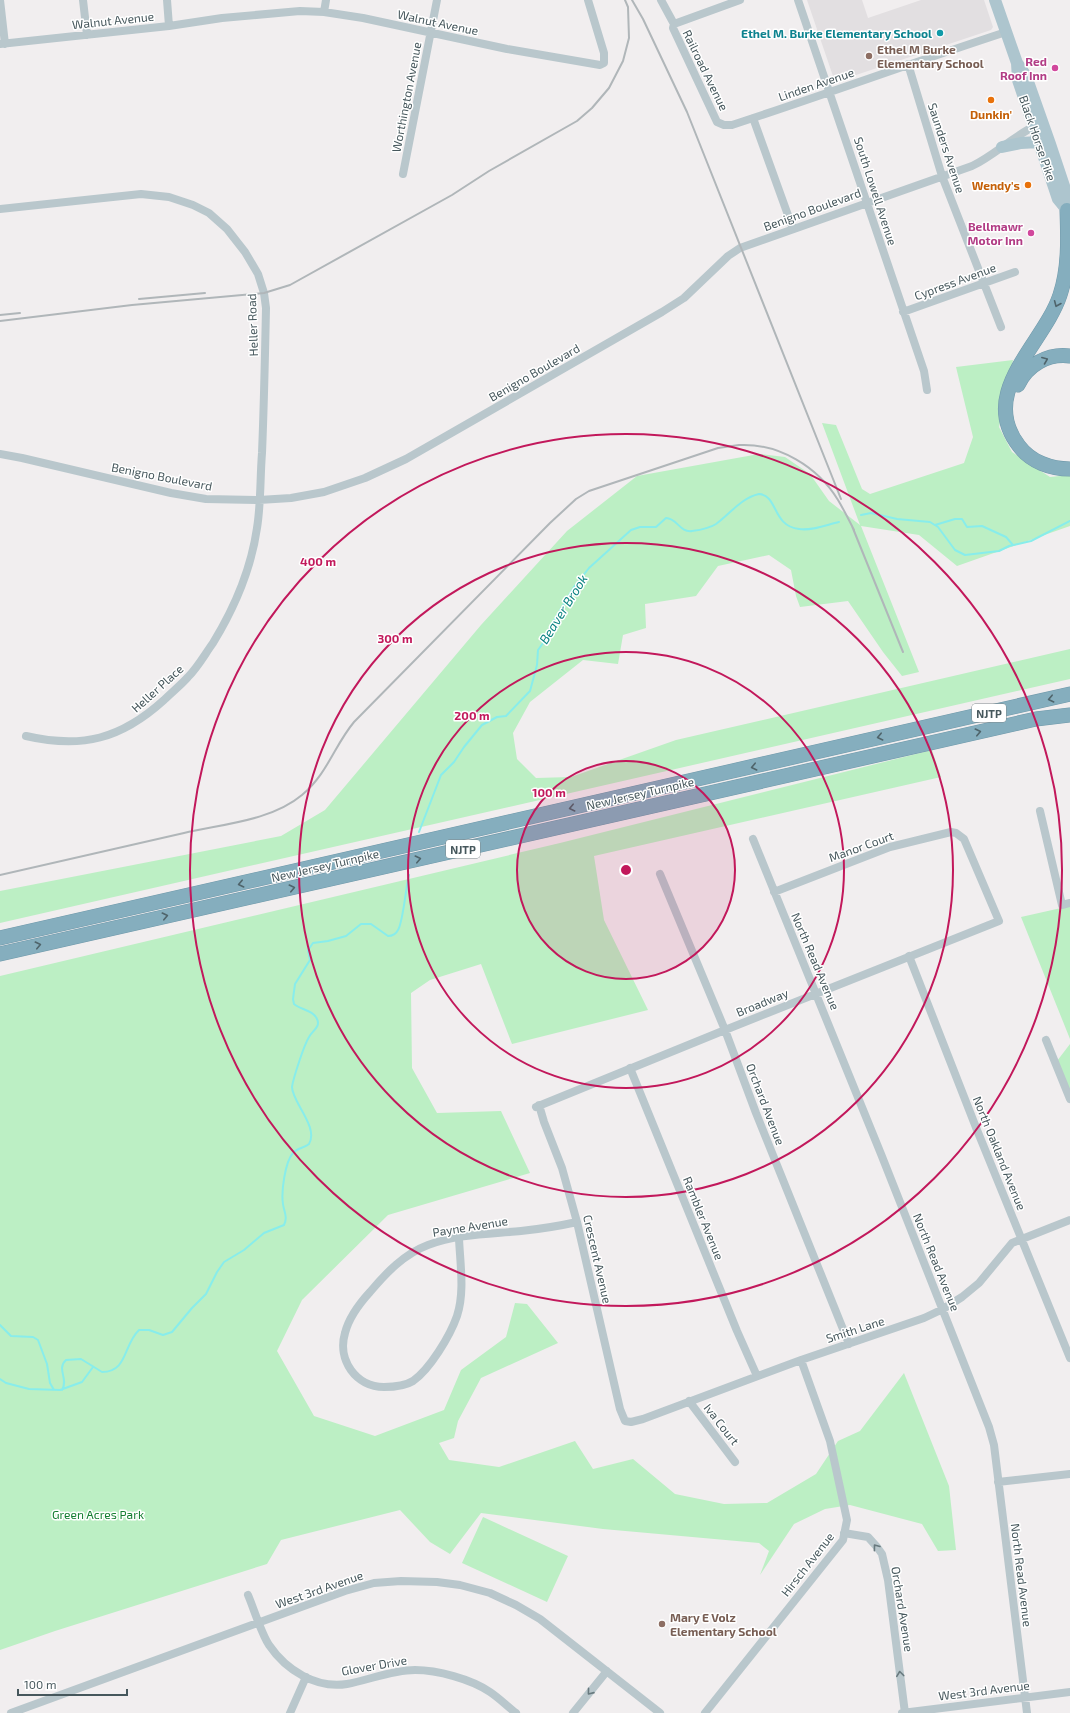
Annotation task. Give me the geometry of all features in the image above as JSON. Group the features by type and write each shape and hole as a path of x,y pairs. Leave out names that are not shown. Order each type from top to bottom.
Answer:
{"highway":[{"path":"1068,215 1067,257 1060,296 1048,321 1013,379 1008,390 1005,407 1006,418 1010,431 1016,443 1024,453 1043,464 1070,469"},
{"path":"1070,356 1052,357 1037,363 1030,369 1020,381 1016,389 1012,410 1017,430 1029,447 1050,459 1070,462"},
{"name":"New Jersey Turnpike","path":"0,938 1070,694"},
{"name":"New Jersey Turnpike","path":"0,954 1036,719 1070,715"}],"main road":[{"name":"Black Horse Pike","path":"995,0 1016,63 1018,80 1067,195 1068,215"},
{"name":"Black Horse Pike","path":"1038,124 1039,142 1058,199 1068,215"},
{"path":"1002,147 1021,143 1039,142"}],"street":[{"path":"0,0 3,44"},
{"path":"83,0 87,35"},
{"path":"167,0 169,26"},
{"path":"324,12 326,0"},
{"name":"Worthington Avenue","path":"403,174 437,0"},
{"name":"Walnut Avenue","path":"3,44 169,26 222,18 300,11 324,12 363,18 431,34 600,65 604,63 604,53 588,0"},
{"name":"Railroad Avenue","path":"661,0 674,24 672,28 717,122 724,125"},
{"path":"674,24 740,0"},
{"name":"South Lowell Avenue","path":"798,0 924,371 927,390"},
{"name":"Linden Avenue","path":"724,125 732,125 1006,32"},
{"name":"Saunders Avenue","path":"908,64 942,176 1001,328"},
{"path":"752,118 793,229"},
{"name":"Benigno Boulevard","path":"0,454 172,493 206,498 259,500 291,498 324,492 365,478 406,459 662,312 684,298 728,256 740,248 981,162 1014,137 1038,124"},
{"name":"Heller Road","path":"0,209 142,194 169,197 193,205 209,213 227,229 245,252 258,274 264,293 266,308 264,404 259,500"},
{"name":"Cypress Avenue","path":"903,312 1015,272"},
{"name":"Heller Place","path":"26,736 49,742 74,742 100,738 120,731 136,723 189,677 225,623 242,589 249,566 257,528 259,500"},
{"path":"1040,811 1066,904"},
{"name":"Manor Court","path":"774,892 890,846 951,832 958,834 964,839 999,921"},
{"name":"North Read Avenue","path":"753,839 817,993 989,1427 994,1445 1027,1713"},
{"name":"Orchard Avenue","path":"660,874 725,1030 756,1113 849,1344"},
{"name":"Broadway","path":"538,1106 999,921"},
{"name":"North Oakland Avenue","path":"909,956 977,1130 1070,1358"},
{"path":"1046,1040 1070,1099"},
{"name":"Rambler Avenue","path":"630,1068 736,1331 757,1376"},
{"name":"Crescent Avenue","path":"538,1106 562,1168 578,1222 624,1421"},
{"name":"Smith Lane","path":"624,1421 631,1422 643,1419 801,1360 924,1318 943,1309 962,1297 979,1283 1012,1243 1070,1220"},
{"name":"Payne Avenue","path":"460,1238 461,1290 457,1316 436,1356 412,1382 389,1387 376,1387 367,1385 357,1379 349,1369 344,1358 343,1342 348,1322 359,1305 388,1272 411,1254 428,1245 460,1238 522,1231 578,1222"},
{"name":"Hirsch Avenue","path":"705,1713 843,1540 847,1520 830,1441 801,1360"},
{"name":"Iva Court","path":"689,1402 736,1462"},
{"path":"998,1482 1070,1474"},
{"name":"Orchard Avenue","path":"844,1533 868,1537 882,1554 888,1580 905,1713"},
{"name":"West 3rd Avenue","path":"11,1713 345,1591 374,1583 401,1581 437,1582 460,1585 490,1593 522,1608 565,1637 660,1713"},
{"name":"Glover Drive","path":"248,1595 269,1645 285,1664 306,1677 332,1684 346,1684 397,1672 414,1670 439,1672 468,1681 489,1691 516,1713"},
{"path":"573,1713 607,1671"},
{"path":"290,1713 306,1677"},
{"name":"West 3rd Avenue","path":"902,1713 1070,1692"}],"shaded area":[{"name":"Ethel M Burke Elementary School","path":"807,0 862,0 868,18 921,0 984,0 993,27 991,30 835,82"}],"green space":[{"path":"1013,360 999,427 1012,452 1050,477 1070,475 1070,526 957,566 919,535 861,526 919,672 902,676 883,652 848,601 800,607 796,596 791,570 769,555 718,566 696,596 645,604 646,628 623,635 618,664 583,660 530,702 513,733 517,759 536,778 571,777 676,740 1070,649 1070,679 0,923 0,891 281,836 325,810 481,625 567,531 637,476 759,454 785,457 810,474 829,501 860,525 822,423 836,425 862,489 870,494 964,463 973,437 956,367"},
{"name":"Green Acres Park","path":"932,750 941,777 594,856 604,920 648,1010 512,1044 481,964 430,980 411,993 412,1068 437,1113 501,1111 530,1173 388,1215 302,1300 277,1351 314,1416 375,1436 444,1410 461,1370 506,1337 515,1303 527,1304 558,1343 481,1378 458,1421 454,1438 439,1443 449,1460 499,1467 575,1441 593,1469 633,1459 675,1494 724,1504 767,1503 816,1474 838,1441 860,1431 904,1373 949,1486 956,1550 938,1551 922,1524 850,1505 825,1509 794,1524 760,1575 769,1551 759,1543 603,1529 481,1513 450,1554 430,1542 400,1510 281,1540 267,1564 55,1631 0,1650 0,976 560,843"},
{"path":"1070,906 1070,1039 1021,917"},
{"path":"1070,1044 1070,1092 1057,1061"},
{"path":"483,1517 568,1556 547,1602 462,1563"}],"waterway":[{"name":"Beaver Brook","path":"419,832 441,775 454,762 482,725 497,717 506,716 530,691 537,665 538,650 546,639 550,627 574,587 589,568 631,530 640,527 656,527 666,518 673,520 684,530 695,531 705,529 716,524 747,499 759,494 769,499 779,517 790,527 809,529 839,522"},
{"name":"Beaver Brook","path":"861,515 871,513 897,519 930,522 938,527 955,550 965,555 999,551 1009,546 1031,541 1070,521"},
{"path":"935,525 955,519 962,519 967,527 982,526 1006,537 1013,545"},
{"name":"Beaver Brook","path":"62,1390 64,1386 62,1367 66,1360 81,1359 102,1372 110,1371 116,1368 121,1363 130,1343 139,1330 149,1330 163,1335 172,1332 206,1294 224,1262 244,1250 264,1233 284,1225 286,1217 283,1204 283,1192 284,1177 288,1163 290,1157 295,1151 309,1144 311,1137 311,1130 308,1122 296,1100 292,1087 304,1047 318,1024 317,1019 313,1014 294,1004 293,999 295,984 310,960 308,950 313,943 346,936 361,924 371,924 388,936 396,933 400,926 409,875"},
{"name":"Beaver Brook","path":"0,1325 11,1336 33,1337 38,1340 47,1364 50,1383 54,1390"},
{"name":"Beaver Brook","path":"0,1379 6,1383 29,1389 60,1390 82,1382 93,1367"}],"railway":[{"path":"0,321 132,305 264,293 290,285 452,195 489,171 577,121 592,108 609,88 623,61 629,38 628,7 625,0"},
{"path":"632,0 643,19 687,112 841,499"},
{"path":"139,299 205,293"},
{"path":"0,315 20,313"},
{"path":"0,875 246,820 276,811 290,804 311,787 325,769 341,740 354,722 550,523 576,499 589,491 718,448 739,445 754,445 769,448 796,459 820,477 830,488 854,530"},
{"path":"852,526 903,652"}],"place":[{"name":"Ethel M. Burke Elementary School","path":"940,33"},
{"name":"Ethel M Burke Elementary School","path":"869,56"},
{"name":"Red Roof Inn","path":"1055,68"},
{"name":"Dunkin'","path":"991,100"},
{"name":"Wendy's","path":"1028,185"},
{"name":"Bellmawr Motor Inn","path":"1031,233"},
{"name":"Mary E Volz Elementary School","path":"662,1624"}]}
